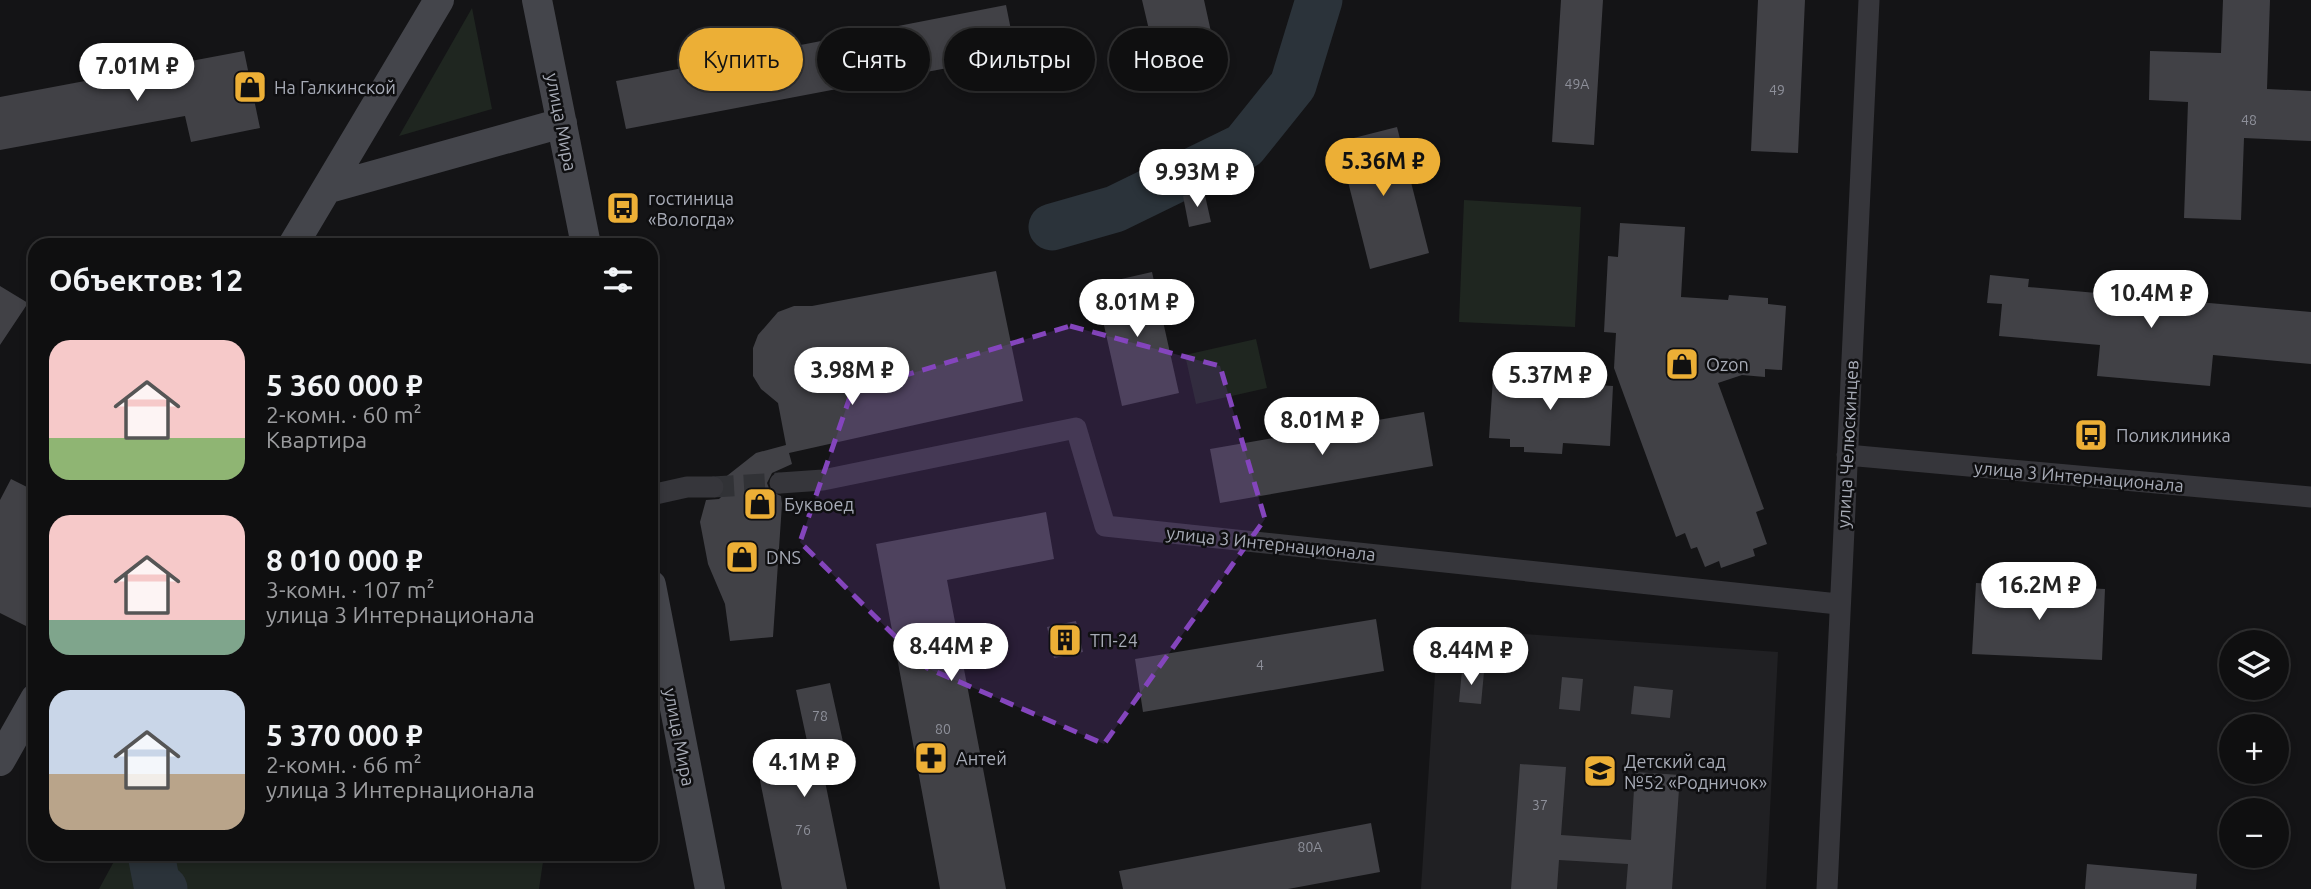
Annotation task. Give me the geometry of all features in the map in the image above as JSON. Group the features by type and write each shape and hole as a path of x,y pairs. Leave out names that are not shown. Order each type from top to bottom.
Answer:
{"street":[{"path":"297,238 439,0"},
{"name":"улица Мира","path":"537,0 585,238"},
{"name":"улица Челюскинцев","path":"1827,889 1838,604 1869,0"},
{"path":"329,188 562,124"},
{"name":"улица 3 Интернационала","path":"780,483 823,480 1076,428 1105,526 1838,604"},
{"name":"улица 3 Интернационала","path":"1847,456 2311,497"},
{"path":"658,494 687,488 713,487"},
{"name":"улица Мира","path":"658,621 710,889"},
{"path":"0,761 28,711"}],"highlighted area":[{"path":"1070,326 1220,366 1265,519 1104,744 927,668 800,542 852,391"}],"shaded area":[{"path":"472,8 492,109 399,136"},
{"path":"1464,200 1581,207 1575,327 1459,322"},
{"path":"1256,339 1267,388 1196,404 1185,355"},
{"name":"Детский сад №52 «Родничок»","path":"1438,628 1778,652 1766,889 1421,889"},
{"path":"114,861 543,861 539,889 99,889"}],"building":[{"path":"1142,0 1204,0 1210,28 1149,28"},
{"path":"1561,0 1603,0 1594,145 1552,142"},
{"path":"1758,0 1805,0 1798,153 1751,151"},
{"path":"2223,0 2270,0 2267,89 2311,91 2311,141 2244,138 2241,220 2184,218 2188,102 2149,100 2150,51 2221,53"},
{"path":"1006,5 1011,28 944,28 944,69 930,71 930,28 888,28"},
{"path":"817,42 817,91 826,91 626,129 616,81 679,69 679,91 803,91 803,45"},
{"path":"244,51 260,128 191,142 185,116 0,150 0,97"},
{"path":"1397,127 1429,253 1370,269 1338,142"},
{"path":"1204,191 1211,222 1189,227 1183,196"},
{"path":"1620,223 1685,227 1681,297 1728,300 1729,295 1768,298 1768,304 1786,306 1782,370 1765,369 1765,377 1742,375 1718,383 1764,509 1756,512 1767,544 1753,549 1755,556 1721,568 1719,561 1705,567 1697,547 1691,549 1685,533 1676,537 1614,368 1616,333 1604,332 1608,256 1618,257"},
{"path":"996,271 1023,401 789,453 792,464 772,473 767,483 770,491 781,496 782,504 773,637 730,641 725,604 708,564 700,522 706,500 719,499 725,493 723,479 756,453 786,445 778,403 761,389 753,376 753,348 758,335 778,312 794,306 812,306"},
{"path":"1152,272 1179,393 1122,406 1095,285"},
{"path":"1990,275 2029,279 2028,287 2311,312 2311,364 2213,355 2210,386 2097,376 2100,345 1999,336 2002,304 1987,303"},
{"path":"0,286 28,303 0,345"},
{"path":"1531,368 1567,370 1566,383 1613,386 1610,446 1563,443 1562,454 1524,452 1524,447 1510,447 1510,439 1489,438 1493,378 1514,379 1515,372 1531,373"},
{"path":"1424,412 1433,466 1220,503 1210,449"},
{"path":"11,479 28,488 28,627 0,613 0,500"},
{"path":"1046,512 1054,559 947,580 1006,889 940,889 876,544"},
{"path":"1976,583 2105,589 2102,660 1972,654"},
{"path":"1376,619 1384,671 1143,712 1135,659"},
{"name":"ТП-24","path":"1076,621 1083,652 1054,658 1047,627"},
{"path":"1462,670 1484,672 1481,704 1459,702"},
{"path":"1562,677 1583,679 1580,711 1559,709"},
{"path":"830,683 843,742 818,747 847,889 782,889 754,751 807,741 796,690"},
{"path":"1634,686 1673,690 1670,718 1631,714"},
{"path":"1520,764 1566,767 1561,835 1631,840 1635,772 1680,775 1672,889 1626,889 1628,864 1559,860 1557,889 1511,889"},
{"path":"1371,823 1380,872 1288,889 1123,889 1119,871"},
{"path":"2087,864 2197,874 2196,889 2085,889"}],"waterway":[{"path":"1052,227 1115,209 1244,146 1293,85 1319,0"},
{"path":"152,861 157,885 164,889"}],"tunnel":[{"path":"713,487 780,483"}],"place":[{"name":"На Галкинской","path":"250,87"},
{"name":"гостиница «Вологда»","path":"623,208"},
{"name":"Ozon","path":"1682,364"},
{"name":"Поликлиника","path":"2091,435"},
{"name":"Буквоед","path":"760,504"},
{"name":"DNS","path":"742,557"},
{"name":"ТП-24","path":"1065,640"},
{"name":"Антей","path":"931,758"},
{"name":"Детский сад №52 «Родничок»","path":"1600,771"}]}
